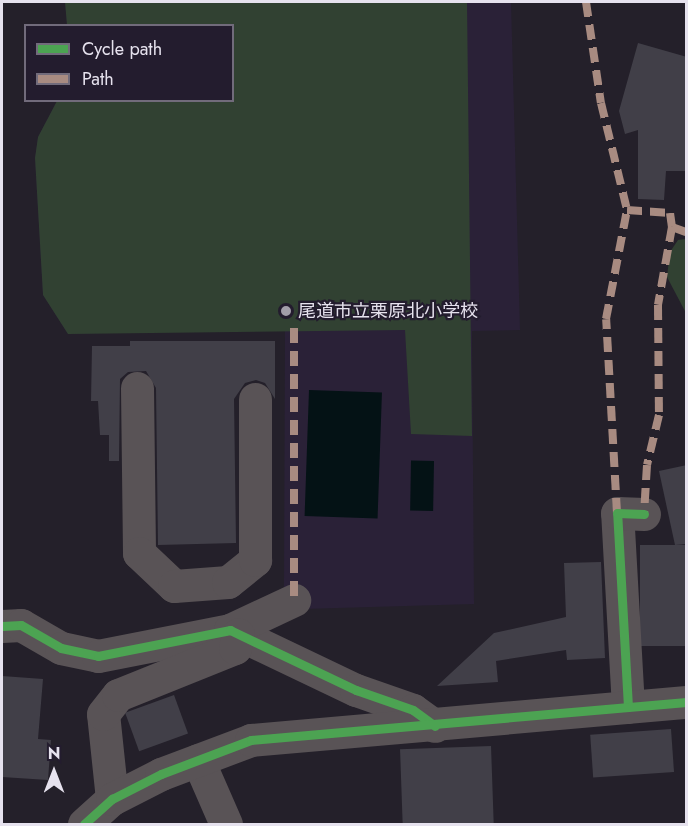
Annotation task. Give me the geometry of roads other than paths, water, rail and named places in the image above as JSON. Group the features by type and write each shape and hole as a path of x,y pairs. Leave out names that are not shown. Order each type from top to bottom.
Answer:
{"street":[{"path":"137,388 139,553 174,586 228,582 255,560 255,399"},
{"path":"628,707 617,513 644,514"},
{"path":"112,799 103,714 118,695 235,648 234,632 240,603 228,582"},
{"path":"2,626 21,625 61,648 98,656 234,632 294,600"},
{"path":"234,632 356,690 413,710 435,726"},
{"path":"84,825 112,799 198,760 251,740 435,726 687,702"},
{"path":"198,760 226,825"}],"place":[{"name":"尾道市立栗原北小学校","path":"286,311"}]}
